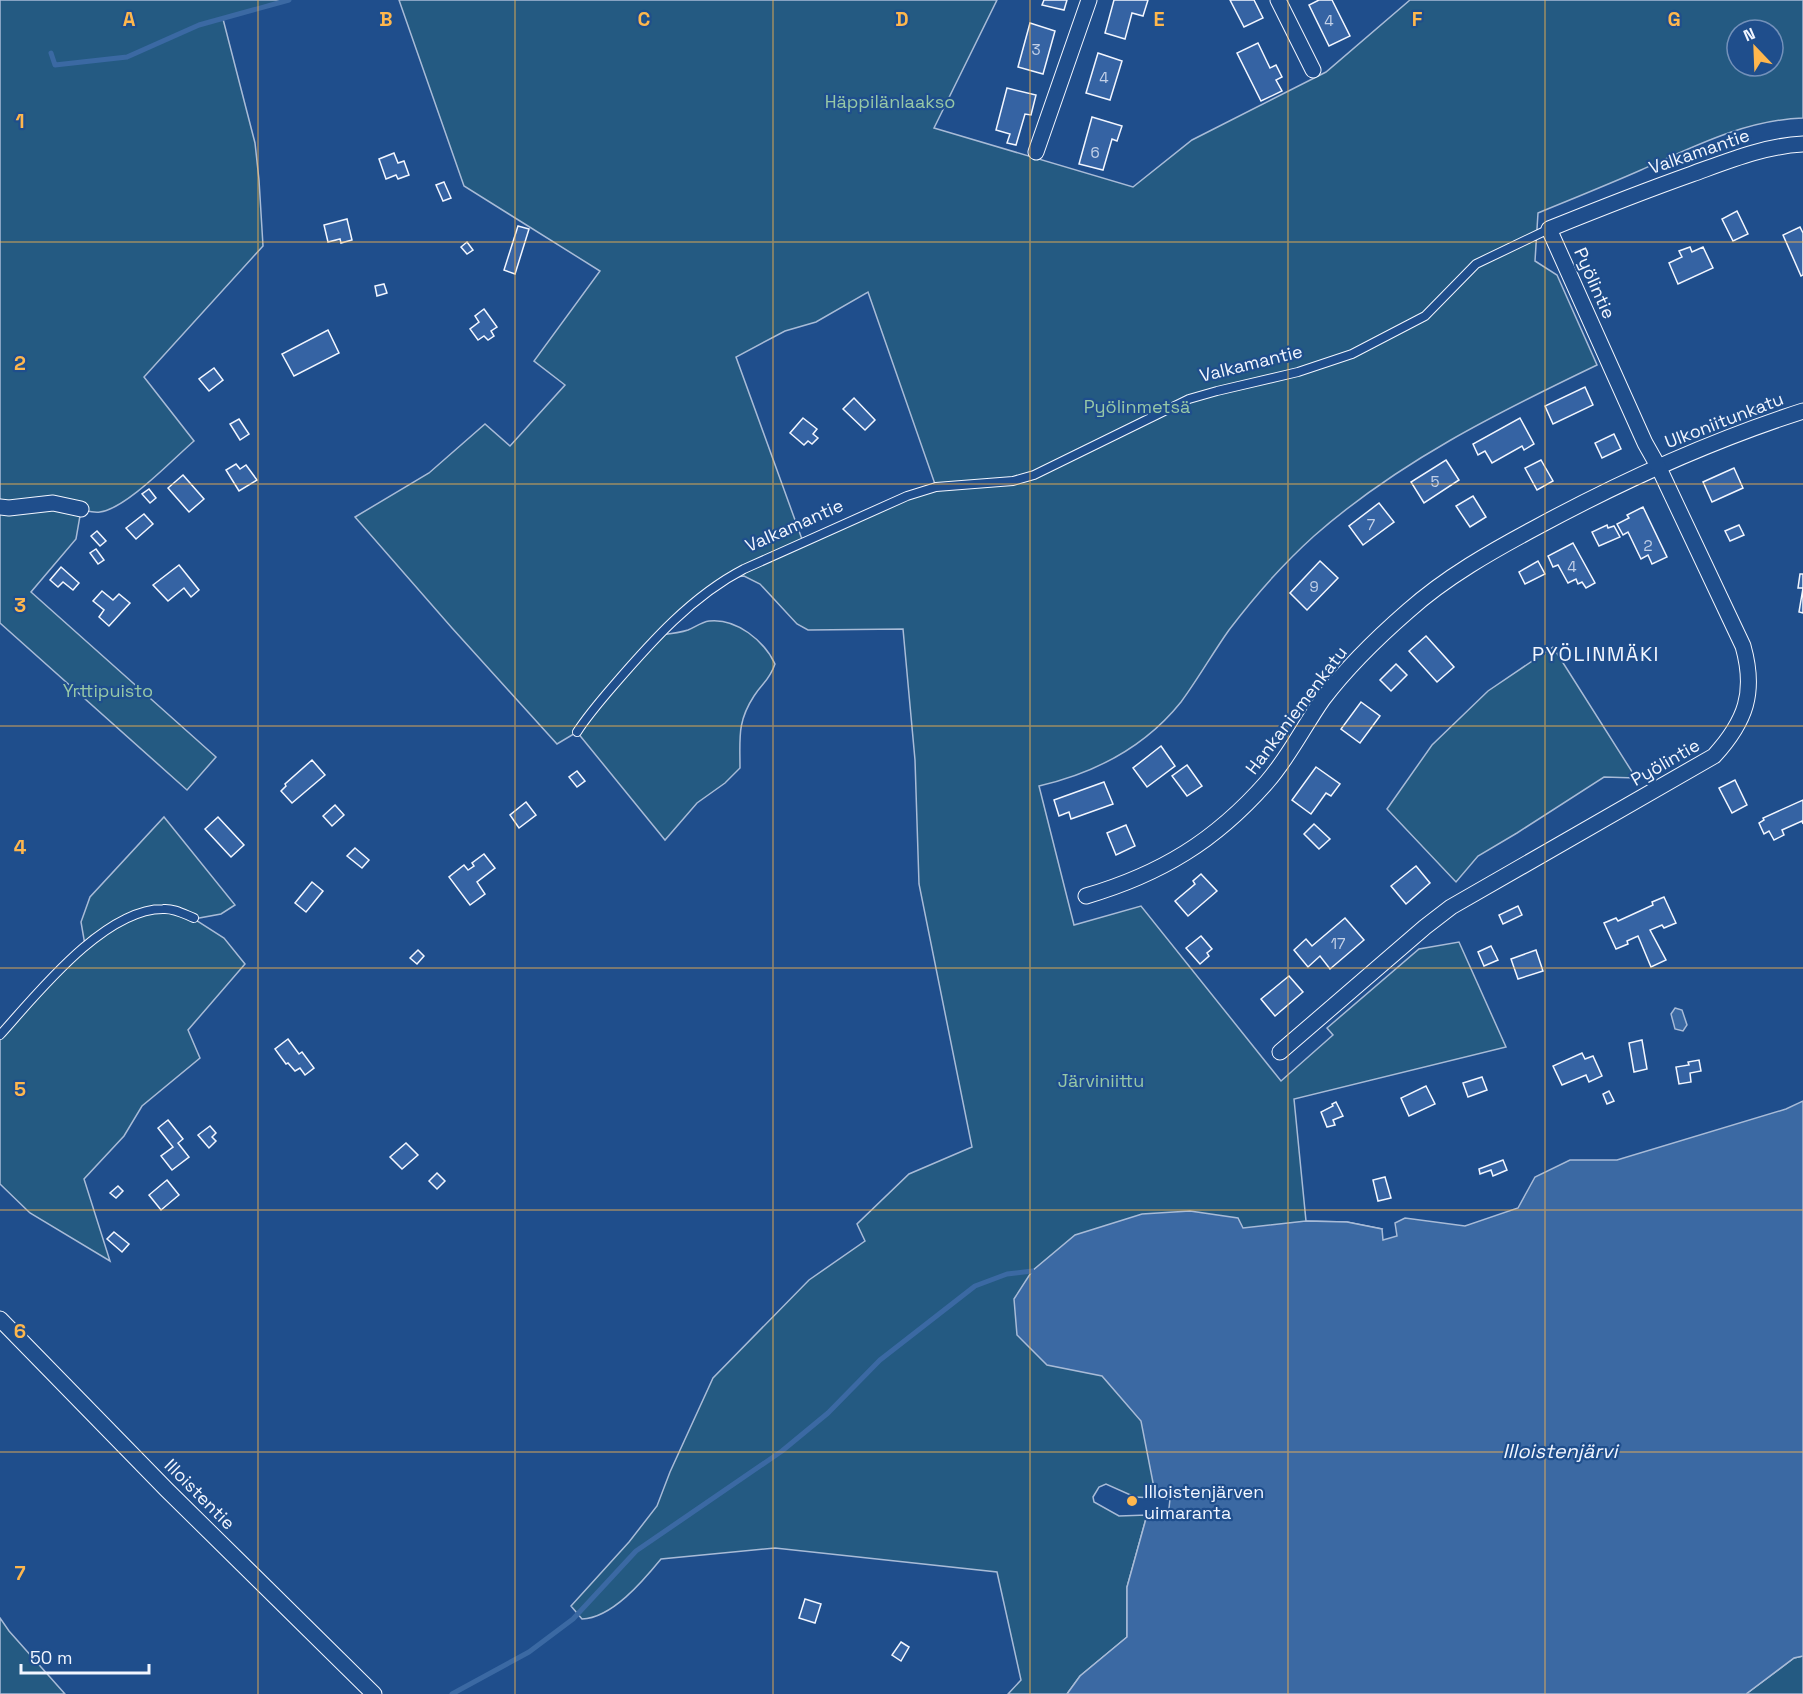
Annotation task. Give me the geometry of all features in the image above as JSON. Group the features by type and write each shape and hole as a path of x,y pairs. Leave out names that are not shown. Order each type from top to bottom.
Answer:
{"street":[{"path":"1036,152 1089,0"},
{"path":"1278,0 1313,70"},
{"name":"Valkamantie","path":"1549,229 1617,201 1751,153 1777,146 1803,144"},
{"name":"Pyölintie","path":"1280,1052 1451,907 1714,756 1738,726 1746,703 1749,682 1743,646 1645,443 1549,229"},
{"name":"Ulkoniitunkatu","path":"1658,466 1743,431 1803,411"},
{"name":"Hankaniemenkatu","path":"1086,896 1134,880 1166,865 1216,833 1268,781 1323,699 1347,670 1384,632 1443,583 1512,540 1658,466"},
{"path":"0,507 53,503 81,509"},
{"name":"Illoistentie","path":"0,1319 160,1482 374,1694"}],"lane":[{"name":"Valkamantie","path":"577,732 642,652 699,597 744,568 907,496 936,487 1013,481 1034,475 1189,399 1298,372 1352,354 1425,316 1476,264 1549,229"},
{"path":"0,1035 85,945 112,927 140,913 163,909 179,911 194,918"}],"green space":[{"name":"Yrttipuisto","path":"0,0 289,0 223,19 255,143 263,246 144,377 194,441 123,502 100,512 81,510 76,539 31,592 216,757 187,790 0,623"},
{"path":"399,0 997,0 934,128 1133,187 1192,140 1326,72 1410,0 1803,0 1803,118 1761,124 1720,136 1538,213 1535,261 1557,275 1597,365 1450,441 1414,462 1346,509 1302,547 1259,593 1229,630 1181,702 1152,732 1118,756 1099,766 1060,781 1039,786 1074,925 1141,906 1281,1081 1333,1035 1327,1028 1419,949 1459,942 1506,1047 1294,1099 1306,1221 1347,1222 1382,1229 1156,1498 1135,1497 1106,1484 1099,1487 1093,1497 1094,1502 1119,1516 1147,1515 1127,1587 1127,1637 1080,1676 1067,1694 1008,1694 1021,1680 997,1572 775,1548 661,1559 626,1597 604,1612 582,1619 571,1606 629,1542 657,1506 713,1378 809,1280 865,1241 857,1224 909,1174 972,1147 919,884 915,760 903,629 808,630 797,624 760,584 744,576 727,578 660,635 685,631 709,621 730,623 757,639 775,664 754,696 742,722 740,768 725,783 697,803 665,840 577,732 557,744 355,517 429,473 485,424 510,446 565,385 534,361 600,271 464,186","holes":["868,292 936,487 803,542 736,357 785,331 816,322"]},
{"path":"1553,647 1636,778 1604,777 1478,856 1456,882 1387,809 1432,745 1488,691"},
{"path":"164,817 235,905 221,914 194,919 224,938 245,964 188,1030 200,1058 142,1106 124,1136 84,1179 110,1261 30,1213 0,1184 0,1035 85,945 81,922 90,897"},
{"path":"0,1618 9,1631 65,1694 0,1694"},
{"path":"1803,1656 1803,1694 1746,1694 1794,1658"}],"water":[{"path":"1675,1008 1682,1010 1687,1025 1683,1031 1675,1029 1671,1014"},
{"name":"Illoistenjärvi","path":"1803,1101 1803,1656 1794,1658 1746,1694 1067,1694 1080,1676 1127,1637 1127,1587 1147,1515 1168,1517 1170,1499 1156,1498 1141,1421 1102,1376 1047,1365 1017,1335 1014,1299 1032,1271 1075,1235 1142,1214 1190,1211 1238,1218 1243,1228 1306,1221 1347,1222 1382,1229 1383,1240 1397,1236 1395,1223 1405,1218 1465,1226 1518,1208 1535,1177 1570,1160 1617,1160 1786,1109"}],"building":[{"path":"1044,0 1067,0 1064,10 1042,5"},
{"path":"1114,0 1148,0 1143,16 1132,13 1125,39 1105,33"},
{"path":"1230,0 1254,0 1263,18 1244,27"},
{"path":"1319,0 1332,0 1350,36 1329,46 1309,5"},
{"path":"1030,23 1055,31 1043,74 1018,67"},
{"path":"1258,43 1270,68 1276,65 1282,77 1276,80 1282,91 1261,101 1237,53"},
{"path":"1098,53 1122,61 1110,100 1086,93"},
{"path":"1007,88 1036,95 1031,115 1025,114 1016,145 1007,143 1010,134 996,130"},
{"path":"1092,117 1122,126 1117,141 1112,139 1103,170 1079,164"},
{"path":"394,153 398,163 404,161 409,175 398,179 396,175 386,179 379,159"},
{"path":"444,182 451,198 443,201 436,185"},
{"path":"1737,211 1748,234 1733,241 1722,219"},
{"path":"347,219 352,240 341,243 340,239 328,242 324,225"},
{"path":"518,226 529,229 515,274 504,270"},
{"path":"1800,227 1803,233 1803,275 1801,276 1783,235"},
{"path":"467,242 473,250 467,254 461,247"},
{"path":"1690,247 1692,252 1703,247 1713,268 1678,284 1669,263 1682,257 1679,251"},
{"path":"384,284 387,293 377,296 375,286"},
{"path":"484,309 497,327 491,331 494,336 488,340 484,336 478,340 470,329 479,322 475,316"},
{"path":"328,330 339,353 294,376 282,354"},
{"path":"214,368 223,380 209,391 199,379"},
{"path":"1585,387 1593,405 1553,424 1545,406"},
{"path":"854,398 875,420 865,430 843,409"},
{"path":"803,418 817,429 813,434 818,438 812,444 808,441 804,445 790,433"},
{"path":"1520,418 1534,444 1524,450 1522,446 1492,463 1485,451 1478,455 1473,444"},
{"path":"239,419 249,434 240,440 230,424"},
{"path":"1614,434 1621,449 1602,458 1595,443"},
{"path":"1446,460 1459,480 1424,503 1411,482"},
{"path":"1541,460 1553,481 1537,490 1525,468"},
{"path":"236,464 240,469 246,465 257,480 239,491 226,470"},
{"path":"1734,468 1743,488 1712,502 1703,482"},
{"path":"183,475 204,499 189,512 168,488"},
{"path":"149,489 156,498 150,503 142,494"},
{"path":"1473,496 1486,517 1470,527 1456,506"},
{"path":"1379,503 1394,522 1363,545 1349,526"},
{"path":"1643,507 1667,557 1652,564 1648,555 1641,559 1628,532 1623,535 1617,524 1629,518 1627,515"},
{"path":"144,514 153,524 136,539 126,528"},
{"path":"1607,525 1608,528 1614,526 1620,537 1599,546 1592,532"},
{"path":"1739,525 1744,535 1730,541 1725,531"},
{"path":"97,531 106,541 100,546 91,536"},
{"path":"1573,543 1595,583 1586,588 1582,582 1578,584 1576,579 1568,583 1558,565 1553,567 1548,556"},
{"path":"96,549 104,560 98,564 90,553"},
{"path":"1320,561 1338,578 1307,610 1290,593"},
{"path":"1538,561 1545,574 1525,584 1519,572"},
{"path":"179,565 199,590 191,597 184,588 168,601 153,585"},
{"path":"61,567 79,583 73,590 63,582 58,587 50,580"},
{"path":"1800,574 1803,574 1803,588 1798,588"},
{"path":"1803,588 1803,613 1799,612"},
{"path":"102,591 113,600 119,594 130,603 109,626 99,617 104,610 93,601"},
{"path":"1426,636 1454,667 1437,682 1409,651"},
{"path":"1396,664 1407,675 1391,691 1380,680"},
{"path":"1361,702 1380,716 1360,743 1341,729"},
{"path":"1161,746 1175,766 1147,787 1133,768"},
{"path":"312,760 325,775 292,803 281,791 286,786 285,784"},
{"path":"1187,765 1202,786 1187,796 1172,776"},
{"path":"1316,767 1340,784 1331,796 1326,793 1311,814 1292,800"},
{"path":"577,771 585,781 577,787 569,777"},
{"path":"1735,780 1747,805 1732,813 1719,788"},
{"path":"1104,782 1113,804 1071,819 1069,812 1059,816 1054,800"},
{"path":"1803,800 1803,824 1802,821 1782,830 1784,835 1774,840 1769,831 1764,834 1759,823 1764,820 1763,818"},
{"path":"526,802 536,815 519,828 510,815"},
{"path":"335,805 344,815 332,826 323,816"},
{"path":"218,817 244,845 231,857 205,829"},
{"path":"1314,824 1330,839 1319,849 1304,834"},
{"path":"1126,825 1135,846 1116,855 1107,833"},
{"path":"355,848 369,860 362,868 347,856"},
{"path":"484,854 495,868 477,882 485,894 470,905 449,877 464,865 468,870 474,866 472,863"},
{"path":"1416,866 1430,883 1406,904 1391,886"},
{"path":"1201,874 1217,891 1188,916 1175,901 1195,884 1193,881"},
{"path":"312,882 323,891 306,912 295,903"},
{"path":"1664,897 1676,923 1650,930 1666,960 1651,967 1638,936 1627,941 1628,944 1616,949 1604,923 1616,918 1618,921 1653,905 1652,902"},
{"path":"1518,906 1522,915 1503,924 1499,915"},
{"path":"1345,918 1364,940 1330,969 1320,956 1308,967 1294,950 1306,939 1312,946"},
{"path":"1201,936 1212,949 1207,953 1209,956 1200,964 1186,948"},
{"path":"1491,946 1498,960 1484,966 1478,952"},
{"path":"418,950 424,956 417,964 410,958"},
{"path":"1536,950 1543,971 1518,979 1511,959"},
{"path":"1289,976 1303,992 1275,1016 1261,999"},
{"path":"288,1039 299,1054 302,1052 314,1068 305,1075 300,1068 295,1071 288,1063 286,1064 275,1049"},
{"path":"1642,1040 1647,1069 1634,1072 1629,1043"},
{"path":"1582,1053 1585,1059 1593,1056 1602,1076 1589,1082 1586,1075 1562,1085 1553,1066"},
{"path":"1699,1060 1701,1071 1690,1073 1691,1082 1679,1084 1676,1067 1689,1065 1688,1062"},
{"path":"1482,1077 1487,1090 1468,1097 1463,1083"},
{"path":"1426,1086 1435,1104 1409,1116 1401,1098"},
{"path":"1609,1091 1614,1101 1607,1104 1603,1094"},
{"path":"1336,1102 1343,1116 1333,1120 1335,1125 1327,1127 1321,1112"},
{"path":"168,1120 183,1139 178,1143 189,1157 172,1170 161,1156 173,1147 158,1128"},
{"path":"210,1126 216,1133 212,1137 216,1141 209,1148 198,1135"},
{"path":"406,1143 418,1155 402,1169 390,1157"},
{"path":"1503,1160 1507,1170 1493,1176 1491,1170 1480,1174 1479,1169"},
{"path":"437,1173 445,1181 437,1189 429,1181"},
{"path":"1385,1177 1391,1198 1378,1201 1373,1180"},
{"path":"167,1180 179,1195 161,1210 149,1195"},
{"path":"118,1186 123,1191 116,1198 110,1193"},
{"path":"114,1232 129,1244 122,1252 107,1239"},
{"path":"805,1599 821,1604 815,1623 799,1618"},
{"path":"901,1642 909,1647 901,1661 892,1655"}],"waterway":[{"path":"51,53 55,65 127,57 199,25 289,0"},
{"path":"452,1694 529,1652 573,1619 636,1551 782,1451 828,1413 880,1360 975,1286 1007,1274 1032,1271"}],"place":[{"name":"Illoistenjärven uimaranta","path":"1132,1501"}],"district":[{"name":"PYÖLINMÄKI","path":"1596,654"}],"park label":[{"name":"Häppilänlaakso","path":"890,101"},
{"name":"Pyölinmetsä","path":"1137,406"},
{"name":"Järviniittu","path":"1101,1080"}]}
